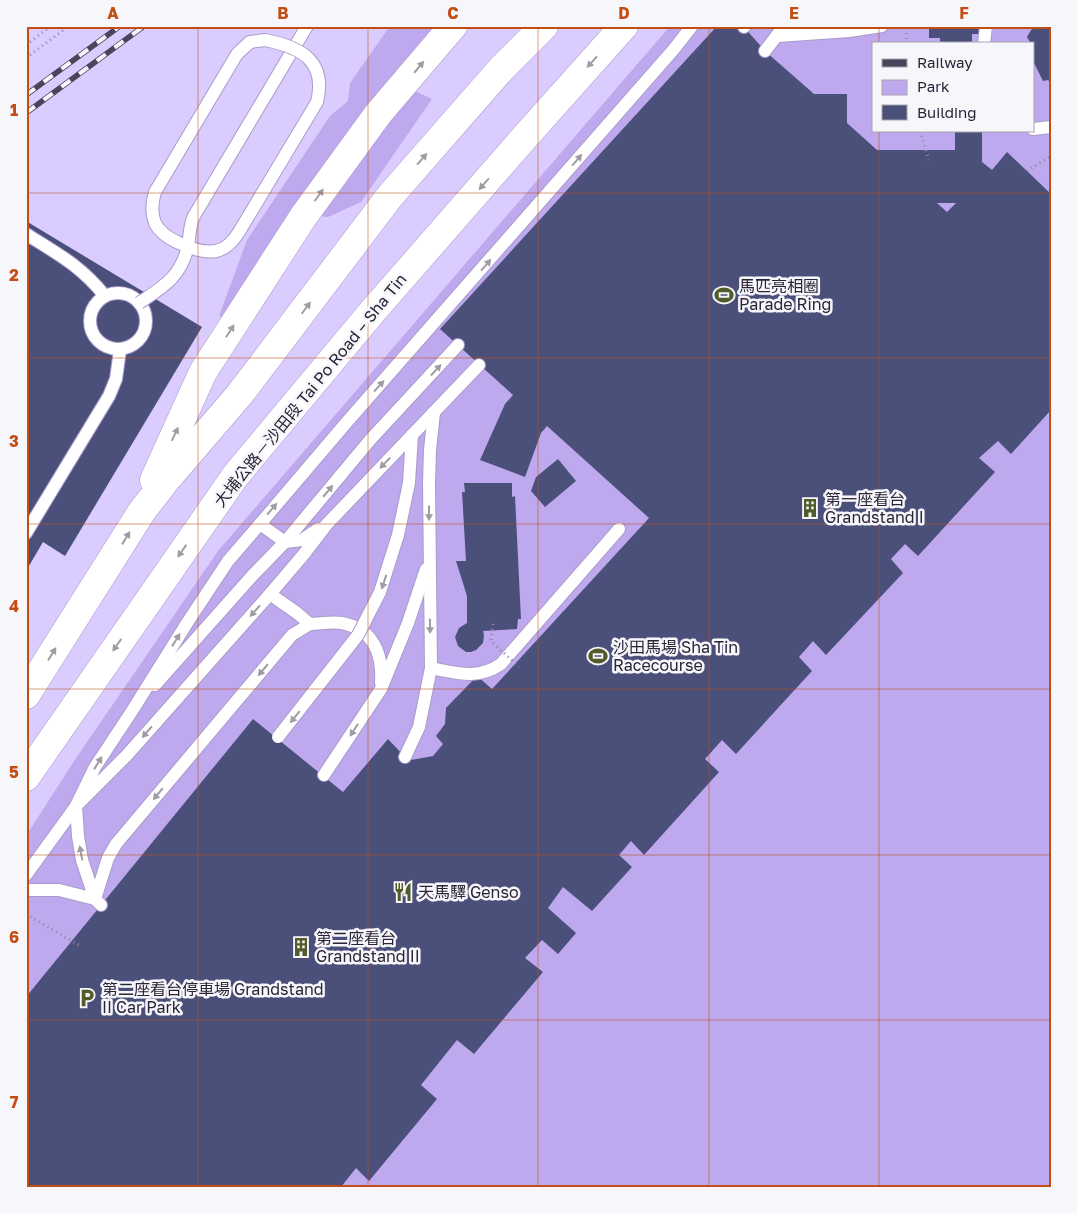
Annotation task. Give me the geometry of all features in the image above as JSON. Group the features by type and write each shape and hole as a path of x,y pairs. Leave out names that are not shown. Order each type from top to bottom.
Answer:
{"highway":[{"path":"142,511 157,470 204,372 304,216 378,114 453,26"},
{"path":"502,68 522,26"},
{"path":"26,695 142,511 188,453 260,369 390,196 502,68 544,26"},
{"name":"大埔公路－沙田段 Tai Po Road – Sha Tin","path":"26,777 236,475 385,298 624,26"}],"lane":[{"path":"139,303 167,284 179,270 187,250 189,229 194,216 307,26"},
{"path":"98,902 82,860 76,806 94,767 228,561 692,26"},
{"path":"766,51 781,31 848,31 882,26"},
{"path":"984,42 986,26"},
{"path":"265,40 294,50 316,66 320,82 317,102 235,238 224,248 216,251 200,251 187,247 160,231 153,217 152,200 155,192 237,54 250,42 265,40"},
{"path":"1034,129 1051,127"},
{"path":"26,234 68,259 105,296"},
{"path":"123,294 132,297 144,310 145,328 136,343 120,350 111,349 101,344 93,335 90,325 90,313 105,296 123,294"},
{"path":"132,711 252,576 285,542 370,440 458,345"},
{"path":"26,533 109,396 116,379 120,350"},
{"path":"26,875 76,806 126,755 270,594 327,524 479,365"},
{"path":"405,757 419,727 431,668 429,560 430,450 434,412"},
{"path":"278,737 358,635 380,592 398,535 409,482 412,435"},
{"path":"260,524 285,542 302,540 327,524"},
{"path":"431,668 466,675 491,671 501,664 620,528"},
{"path":"324,775 381,689 408,622 429,560"},
{"path":"270,594 310,624"},
{"path":"98,902 108,858 116,844 292,635 310,624 340,622 364,631 376,647 382,668 381,689"},
{"path":"26,890 59,890 98,902"}],"path":[{"path":"26,45 51,26"},
{"path":"26,58 69,26"},
{"path":"906,26 906,42"},
{"path":"920,132 929,160"},
{"path":"1027,171 1051,156"},
{"path":"493,624 492,642 519,667"},
{"path":"26,914 82,947"}],"green space":[{"path":"390,26 445,26 400,84 432,99 361,202 328,217 303,215 230,318 219,316 247,240 330,116 348,101 350,83"},
{"name":"沙田馬場 Sha Tin Racecourse","path":"670,26 1051,26 1051,1187 26,1187 26,836 74,761 218,551"}],"building":[{"path":"717,26 743,26 765,51 814,94 847,94 847,123 877,150 955,150 955,132 982,132 982,162 992,170 1007,152 1051,194 1051,410 1011,454 998,441 979,458 995,472 918,556 905,544 891,559 903,573 826,655 813,641 799,657 812,671 736,754 722,740 705,759 719,772 644,855 631,841 619,855 632,867 592,911 563,887 548,908 576,933 558,954 542,940 525,958 543,972 474,1054 457,1040 421,1085 437,1099 369,1181 356,1168 341,1187 26,1187 26,997 253,719 343,792 388,739 405,757 411,760 433,756 443,744 436,736 445,724 446,708 477,676 492,689 649,518 547,426 541,433 525,477 480,460 505,404 513,395 440,329","holes":["937,203 956,203 947,212"]},
{"path":"929,26 982,26 982,34 972,34 972,42 940,42 940,38 929,38"},
{"path":"1039,26 1051,26 1051,83 1048,80 1043,81 1034,63 1034,42 1030,42 1027,37 1031,30"},
{"path":"26,221 202,327 65,556 43,542 26,571"},
{"path":"558,459 576,481 545,507 531,491 536,477"},
{"path":"464,483 512,483 512,497 515,496 521,619 518,619 517,629 483,631 483,643 471,652 466,652 458,646 455,637 459,628 467,623 467,596 456,561 466,561 462,492 465,492"}],"railway":[{"path":"26,95 120,26"},
{"path":"26,113 144,26"}],"place":[{"name":"馬匹亮相圈 Parade Ring","path":"724,295"},
{"name":"第一座看台 Grandstand I","path":"810,508"},
{"name":"沙田馬場 Sha Tin Racecourse","path":"598,656"},
{"name":"天馬驛 Genso","path":"403,892"},
{"name":"第二座看台 Grandstand II","path":"301,947"},
{"name":"第二座看台停車場 Grandstand II Car Park","path":"87,998"}]}
